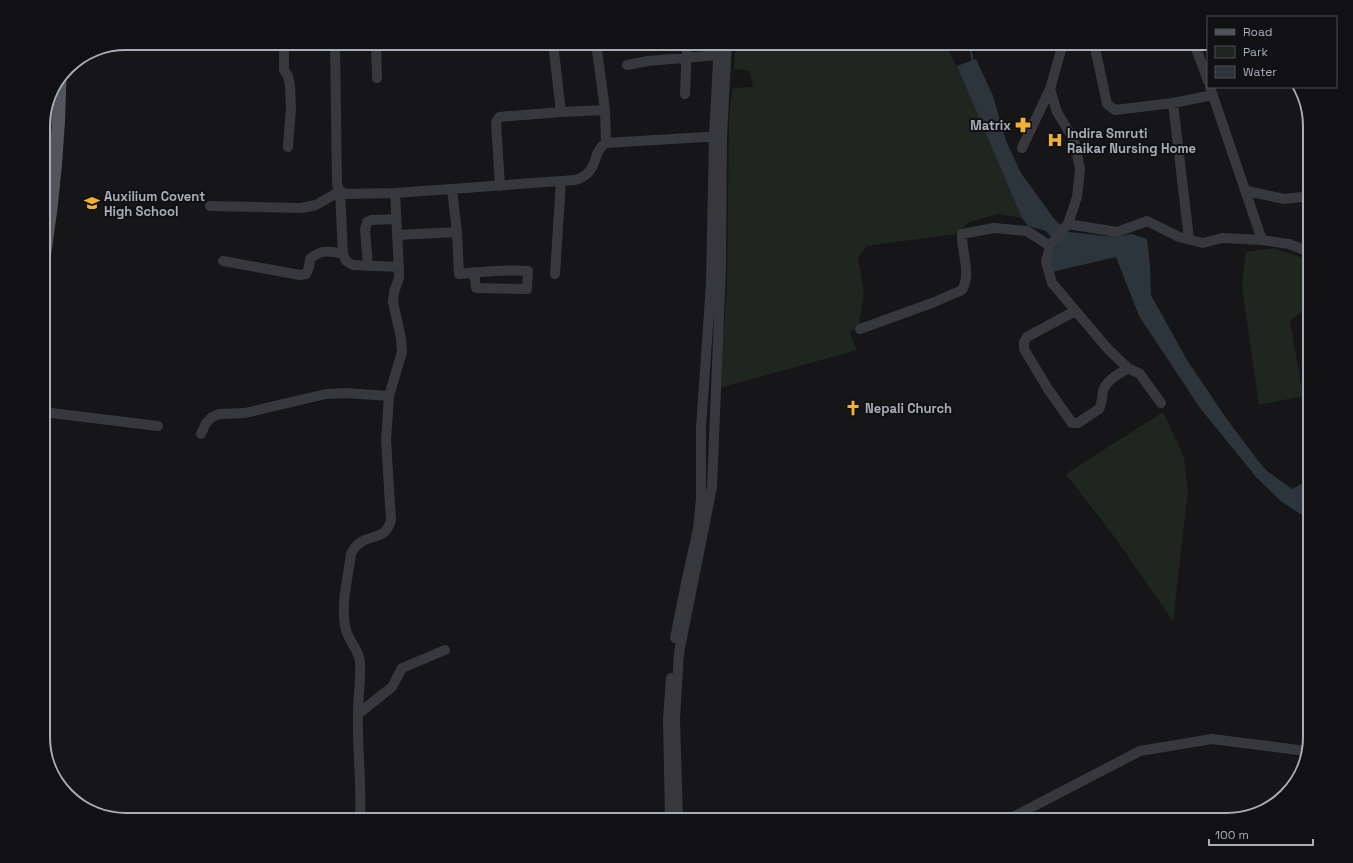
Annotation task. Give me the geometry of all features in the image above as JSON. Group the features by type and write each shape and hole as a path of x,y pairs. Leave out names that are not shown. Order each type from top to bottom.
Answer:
{"main road":[{"path":"50,210 60,119 60,89"}],"street":[{"path":"284,50 284,70 288,76 290,86 291,108 288,147"},
{"path":"335,50 337,185 340,192 343,254 346,261 353,265 399,267"},
{"path":"376,50 376,78"},
{"path":"554,50 561,112"},
{"path":"597,50 605,110 606,143"},
{"path":"685,94 687,50"},
{"path":"678,813 675,719 679,653 712,487 721,267 718,136 718,50"},
{"path":"670,813 668,719 673,652 686,578 698,529 701,498 701,428 711,283 718,136 726,50"},
{"path":"1022,148 1050,89 1061,50"},
{"path":"1095,50 1107,104 1115,110 1173,103 1211,91 1247,191 1262,240"},
{"path":"1197,50 1207,78"},
{"path":"627,65 648,61 718,55"},
{"path":"1050,89 1057,112 1074,140 1080,169 1077,197 1068,224 1050,246 1046,262 1052,283 1108,349 1128,368 1140,374 1161,403"},
{"path":"1173,103 1189,239"},
{"path":"500,186 496,122 499,118 561,112 605,110"},
{"path":"50,119 60,119"},
{"path":"210,206 301,208 316,205 340,192 346,194 395,193 575,180 584,177 590,172 602,146 606,143 718,136"},
{"path":"555,274 561,181"},
{"path":"452,189 457,232 459,274 474,272 512,270 528,271 528,289 476,288 474,272"},
{"path":"1247,191 1284,199 1303,197"},
{"path":"360,813 358,714 360,660 356,648 349,639 345,626 344,605 351,554 354,546 362,540 384,533 389,528 391,520 386,440 389,396 402,352 401,338 393,302 394,292 399,278 395,193"},
{"path":"368,266 365,230 368,222 372,220 396,219"},
{"path":"1068,224 1117,232 1148,222 1179,237 1203,243 1222,238 1262,240 1289,244 1303,249"},
{"path":"860,329 932,303 962,290 967,279 961,241 962,234 994,228 1027,231 1050,246"},
{"path":"397,235 457,232"},
{"path":"223,261 300,275 306,274 310,259 316,253 327,251 343,254"},
{"path":"1075,311 1027,337 1024,342 1024,349 1048,389 1072,423 1078,423 1099,409 1106,383 1128,368"},
{"path":"202,434 206,423 212,417 220,414 245,412 326,394 346,393 389,396"},
{"path":"50,413 158,426"},
{"path":"358,714 392,687 402,668 445,650"},
{"path":"1020,813 1140,751 1212,739 1301,750"}],"green space":[{"path":"735,50 948,50 961,75 1022,218 998,214 970,222 955,234 867,246 858,257 864,293 859,324 850,333 857,350 720,388 727,281 729,114 733,88 753,87 750,71 734,69"},
{"path":"1273,248 1303,258 1303,300 1301,312 1290,321 1303,396 1259,405 1242,286 1246,252"},
{"path":"1163,412 1184,457 1188,490 1173,621 1116,539 1066,474"}],"water":[{"path":"976,59 993,96 1006,141 1021,173 1055,220 1069,232 1115,237 1132,234 1147,239 1151,295 1187,360 1226,418 1267,471 1292,489 1303,484 1303,516 1282,502 1256,477 1200,408 1139,316 1116,257 1052,272 1050,255 1058,245 1046,231 1028,226 1022,218 957,66"}],"waterway":[{"path":"971,50 973,62"}],"place":[{"name":"Matrix","path":"1023,125"},
{"name":"Indira Smruti Raikar Nursing Home","path":"1055,140"},
{"name":"Auxilium Covent High School","path":"92,203"},
{"name":"Nepali Church","path":"853,408"}]}
